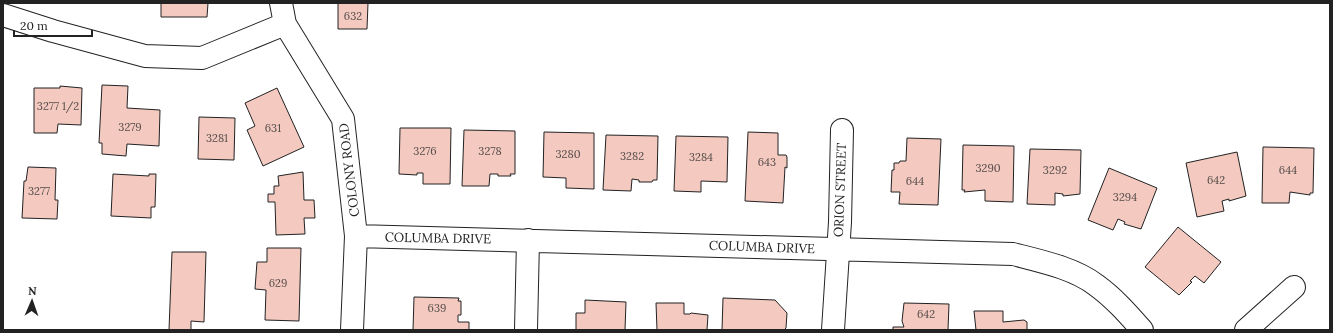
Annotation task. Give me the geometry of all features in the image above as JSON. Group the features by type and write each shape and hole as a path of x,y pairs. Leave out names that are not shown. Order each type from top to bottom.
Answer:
{"street":[{"path":"3,15 53,31 145,56 202,58 283,13"},
{"name":"COLONY ROAD","path":"283,13 343,119 356,236 352,330"},
{"name":"ORION STREET","path":"833,330 838,249 842,130"},
{"name":"COLUMBA DRIVE","path":"356,236 1013,254 1058,266 1096,284 1123,308 1142,330"},
{"path":"526,330 528,240"},
{"path":"1246,330 1294,287"}],"building":[{"path":"161,3 208,3 207,17 161,17"},
{"path":"338,3 368,3 367,29 338,29"},
{"path":"102,85 128,86 127,108 160,110 159,146 127,144 126,156 102,154 102,143 99,143"},
{"path":"60,86 82,88 81,125 58,124 57,133 34,133 34,88 60,88"},
{"path":"277,88 304,147 263,166 247,130 255,126 245,103"},
{"path":"199,117 235,118 234,160 198,159"},
{"path":"400,128 451,128 450,184 423,184 423,173 417,173 417,175 399,174"},
{"path":"464,130 515,131 515,174 510,174 511,176 498,176 498,174 490,174 489,186 462,186"},
{"path":"544,132 594,133 594,189 566,188 566,178 543,177"},
{"path":"748,132 778,133 778,155 786,155 787,157 783,203 745,201"},
{"path":"606,135 658,136 657,180 653,180 652,182 639,182 639,180 632,179 631,191 603,190"},
{"path":"676,136 728,137 727,182 701,181 701,192 674,191"},
{"path":"907,138 941,139 938,205 899,204 900,192 891,192 892,170 894,170 894,163 906,161"},
{"path":"963,145 1014,146 1013,202 985,201 985,190 964,192 965,190 962,190"},
{"path":"1263,147 1314,148 1313,193 1310,193 1310,195 1290,192 1289,203 1262,203"},
{"path":"1030,149 1081,150 1080,194 1063,196 1063,194 1055,193 1055,205 1027,204"},
{"path":"1237,152 1246,196 1229,201 1229,199 1222,201 1224,211 1197,217 1186,163"},
{"path":"28,167 56,168 55,200 58,200 57,219 22,218 24,181 26,181"},
{"path":"1109,168 1157,188 1141,229 1124,224 1125,222 1118,219 1113,230 1088,220"},
{"path":"303,172 304,200 314,200 315,218 304,218 305,234 276,235 275,202 268,202 268,194 274,194 274,186 279,186 278,176"},
{"path":"113,174 149,176 149,174 156,174 155,207 151,207 151,218 111,216"},
{"path":"1178,227 1221,262 1204,283 1195,276 1190,281 1192,282 1179,295 1145,267"},
{"path":"267,248 301,248 299,321 265,320 266,290 255,289 257,262 267,262"},
{"path":"172,252 206,252 204,322 191,321 191,330 169,330"},
{"path":"414,297 459,298 458,301 461,301 461,315 458,315 458,322 469,322 469,330 413,330"},
{"path":"723,298 775,300 787,313 786,328 784,330 722,330"},
{"path":"585,300 626,302 625,330 576,330 576,313 585,313"},
{"path":"656,303 684,303 684,314 691,313 708,315 707,330 657,330"},
{"path":"904,303 949,304 948,330 893,330 893,327 904,327 902,321"},
{"path":"974,311 1003,311 1003,322 1024,320 1027,322 1027,330 976,330"}]}
